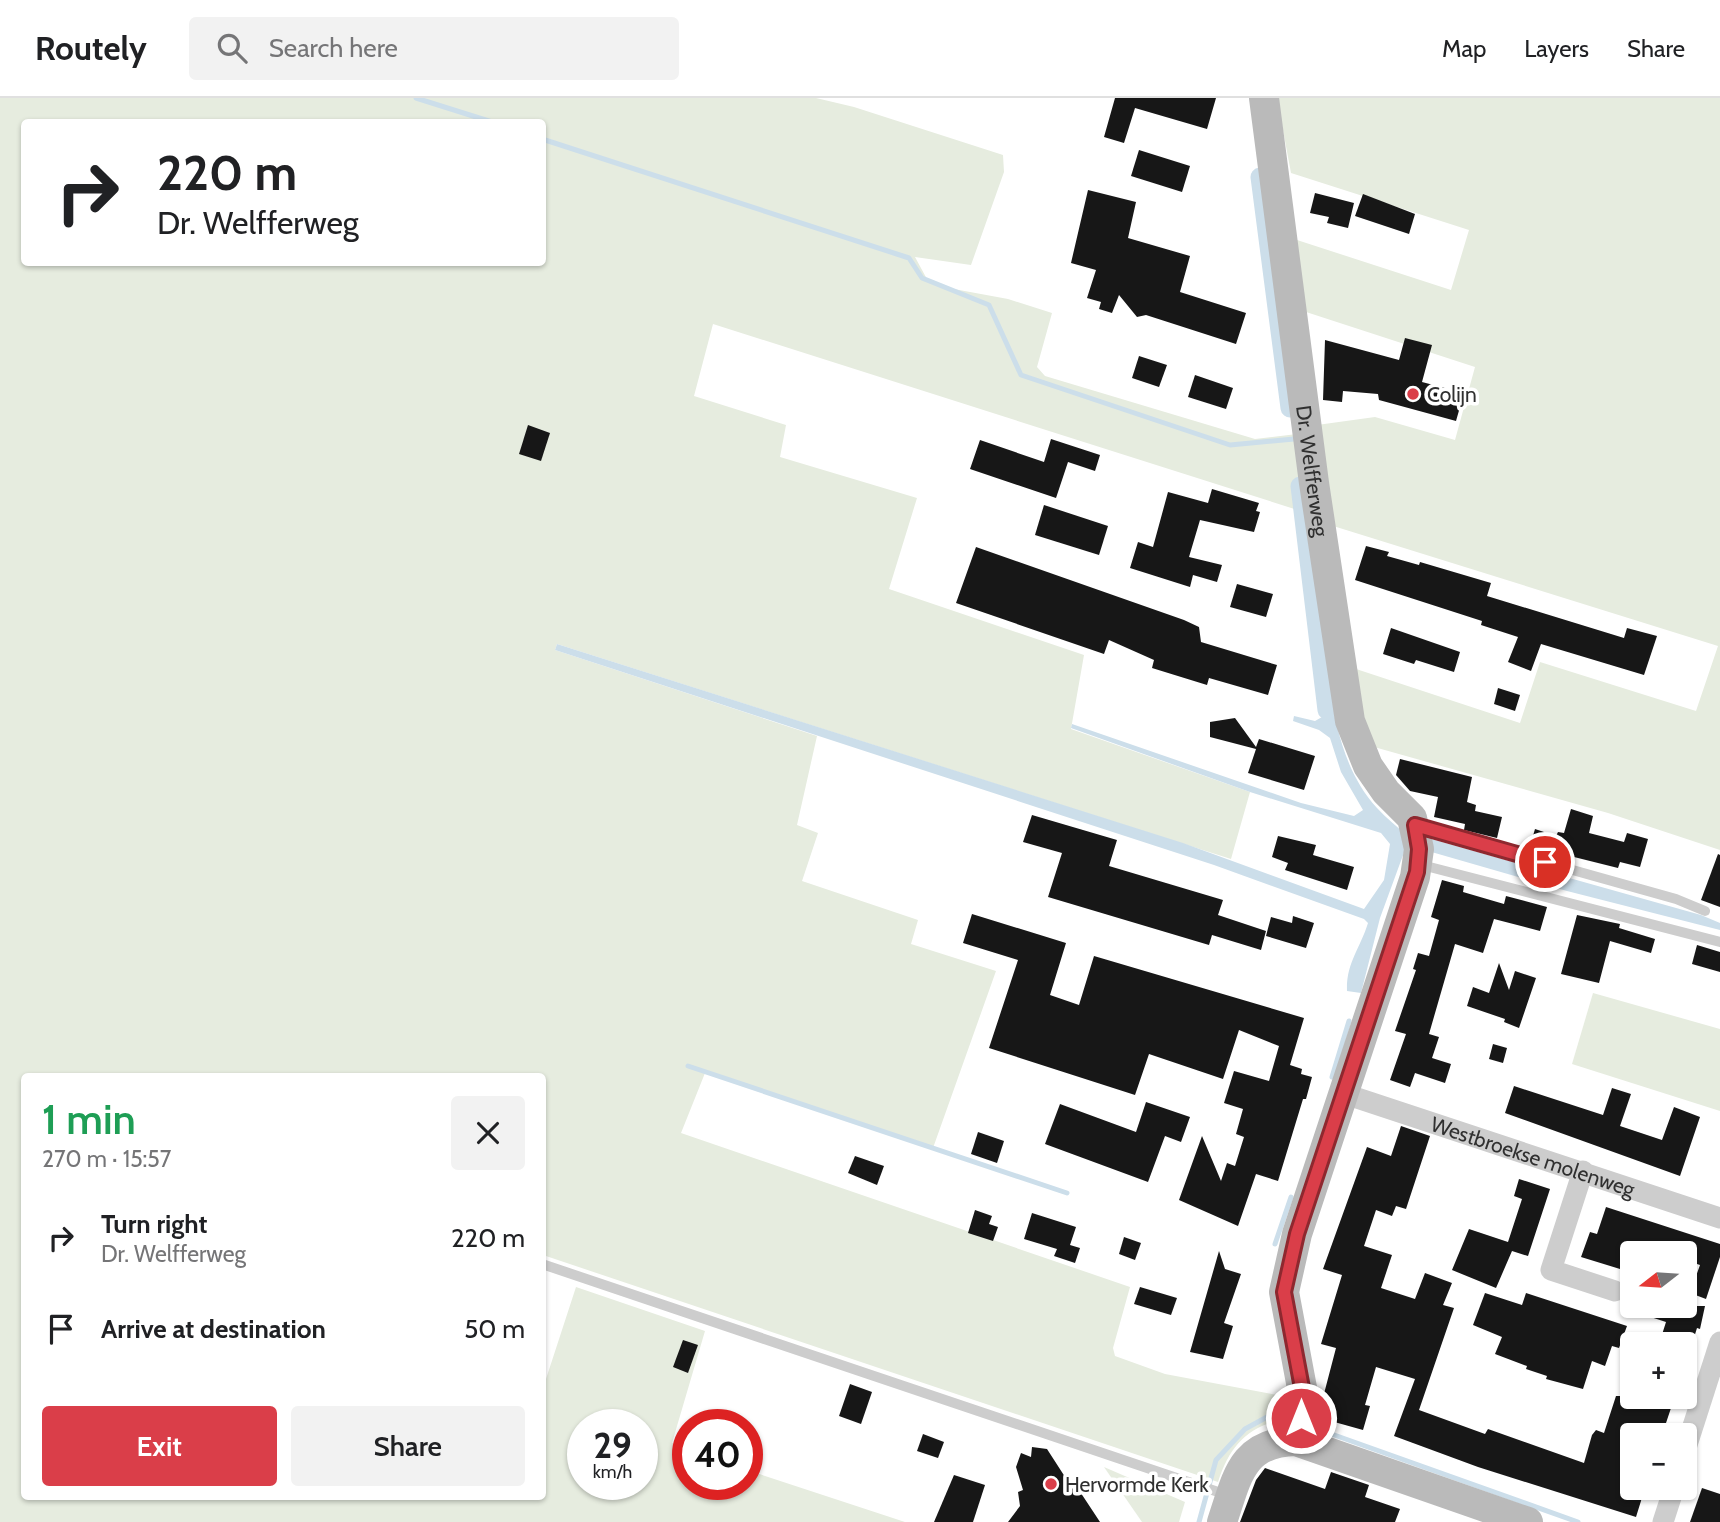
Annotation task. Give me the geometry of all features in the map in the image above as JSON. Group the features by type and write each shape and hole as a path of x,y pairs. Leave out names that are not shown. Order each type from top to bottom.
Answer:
{"street":[{"name":"Dr. Welfferweg","path":"1264,98 1313,470 1350,720 1368,766 1386,792 1406,810 1415,827"},
{"path":"1298,1431 1302,1388 1284,1292 1297,1234 1345,1094 1418,862 1415,827"},
{"name":"Westbroekse molenweg","path":"1345,1094 1720,1218"},
{"path":"1583,1171 1551,1270 1615,1292"},
{"path":"1694,1423 1720,1342"},
{"path":"1227,1509 1239,1472 1252,1454 1298,1431"},
{"path":"1298,1431 1528,1522"},
{"path":"1663,1522 1670,1500"}],"lane":[{"path":"1415,827 1676,899 1705,911"},
{"path":"1418,862 1720,942"},
{"path":"546,1265 1227,1509"}],"shaded area":[{"path":"0,98 816,98 854,107 1003,155 1004,172 971,265 915,257 928,281 943,287 1008,299 1052,313 1037,367 1045,376 1255,439 1297,434 1307,513 713,324 694,396 786,425 780,457 917,498 889,589 1084,655 1071,729 1250,792 1231,859 557,644 555,650 817,736 797,825 818,833 802,881 918,920 911,944 996,971 933,1148 705,1073 681,1133 1130,1287 1113,1348 1115,1356 1165,1374 1288,1397 1291,1417 1264,1425 1244,1438 1229,1456 1218,1482 546,1256 546,1073 21,1073 21,1500 546,1500 546,1379 576,1287 705,1331 682,1409 672,1409 672,1500 763,1500 763,1475 905,1522 0,1522"},
{"path":"1277,98 1720,98 1720,850 1608,813 1367,745 1350,667 1520,723 1540,662 1696,711 1718,646 1330,525 1317,425 1375,417 1455,440 1475,367 1303,311 1297,240 1451,290 1469,230 1291,173"},
{"path":"1593,993 1720,1029 1720,1111 1572,1064"},
{"path":"1104,1467 1185,1502 1179,1522 1142,1522"}],"water":[{"path":"557,644 1183,843 1364,909 1384,880 1390,844 1381,833 1250,792 1071,728 1072,724 1301,803 1354,816 1363,810 1341,772 1330,738 1319,730 1293,721 1294,716 1315,721 1322,717 1319,685 1329,687 1350,766 1366,795 1406,835 1406,847 1380,918 1361,993 1347,991 1347,981 1368,923 1364,919 1214,865 555,650"},
{"path":"1431,839 1701,915 1720,923 1720,930 1567,891 1428,851"}],"building":[{"path":"1115,98 1216,98 1207,129 1135,108 1124,143 1104,137"},
{"path":"1139,150 1190,166 1182,192 1131,176"},
{"path":"1088,190 1136,202 1128,238 1190,256 1180,292 1246,313 1236,344 1146,315 1137,317 1119,295 1112,313 1099,309 1101,302 1087,298 1096,270 1071,263"},
{"path":"1315,193 1354,203 1348,228 1327,223 1329,217 1310,213"},
{"path":"1363,194 1415,214 1409,234 1355,216"},
{"path":"1405,338 1432,345 1422,382 1464,393 1456,421 1379,400 1378,394 1343,391 1342,402 1323,400 1325,340 1399,360"},
{"path":"1139,356 1167,365 1159,387 1132,378"},
{"path":"1195,375 1233,388 1226,409 1188,397"},
{"path":"528,425 550,433 541,461 519,454"},
{"path":"1051,439 1100,455 1095,471 1068,462 1056,498 970,469 980,440 1044,462"},
{"path":"1212,489 1259,503 1256,511 1260,512 1254,532 1200,520 1189,557 1222,565 1217,582 1193,575 1190,587 1130,568 1138,542 1153,547 1168,492 1208,503"},
{"path":"1044,505 1108,526 1099,555 1035,535"},
{"path":"1366,546 1389,552 1387,556 1419,565 1420,562 1491,583 1487,596 1624,638 1627,628 1657,636 1644,675 1541,644 1531,671 1508,662 1518,637 1481,625 1482,621 1355,580"},
{"path":"976,547 1184,620 1199,627 1201,642 1277,665 1268,695 1209,678 1207,685 1152,668 1154,660 1109,640 1104,654 956,603"},
{"path":"1237,584 1273,594 1266,617 1230,607"},
{"path":"1391,628 1460,652 1454,672 1416,660 1414,664 1383,654"},
{"path":"1498,688 1520,695 1515,711 1494,704"},
{"path":"1235,718 1256,747 1259,739 1315,756 1304,790 1248,773 1256,749 1210,737 1210,722"},
{"path":"1400,759 1472,777 1467,802 1476,805 1475,811 1502,817 1497,838 1464,830 1465,824 1434,817 1438,797 1410,791 1396,775"},
{"path":"1571,809 1593,816 1589,833 1624,842 1627,833 1648,839 1640,867 1620,862 1618,868 1530,846 1535,829 1556,836 1558,832 1564,833"},
{"path":"1032,815 1117,840 1109,866 1223,900 1218,915 1266,931 1261,950 1212,935 1209,945 1048,897 1062,853 1023,842"},
{"path":"1278,836 1316,845 1313,855 1354,867 1347,890 1285,870 1288,863 1272,857"},
{"path":"1718,854 1720,855 1720,907 1701,900"},
{"path":"1442,880 1464,886 1463,892 1504,904 1506,896 1547,907 1540,931 1494,919 1483,953 1455,944 1429,1034 1439,1037 1432,1058 1451,1064 1445,1083 1415,1073 1410,1087 1390,1080 1406,1034 1395,1031 1416,970 1413,969 1418,953 1429,956 1439,920 1431,917"},
{"path":"972,914 1066,943 1050,995 1079,1005 1094,956 1304,1018 1290,1065 1302,1069 1301,1074 1312,1077 1306,1099 1303,1099 1278,1181 1256,1174 1238,1226 1179,1200 1202,1136 1221,1181 1227,1163 1235,1166 1244,1137 1236,1134 1243,1109 1224,1103 1234,1071 1269,1081 1279,1046 1239,1030 1223,1079 1149,1054 1135,1095 989,1048 1018,960 963,943"},
{"path":"1577,915 1620,924 1619,928 1655,939 1651,953 1610,941 1599,983 1561,974"},
{"path":"1293,916 1314,923 1306,948 1266,936 1271,917 1292,923"},
{"path":"1697,945 1720,952 1720,972 1692,964"},
{"path":"1499,963 1509,990 1515,971 1536,978 1519,1028 1504,1022 1505,1019 1467,1006 1473,987 1489,993"},
{"path":"1493,1044 1507,1048 1503,1063 1489,1059"},
{"path":"1514,1086 1603,1115 1612,1088 1631,1094 1620,1126 1662,1140 1674,1107 1700,1117 1680,1176 1505,1113"},
{"path":"1146,1102 1190,1117 1181,1142 1165,1136 1148,1182 1045,1144 1060,1104 1136,1132"},
{"path":"1401,1126 1430,1136 1406,1209 1396,1206 1392,1216 1376,1210 1364,1246 1392,1255 1381,1288 1415,1299 1425,1273 1452,1283 1443,1305 1454,1308 1419,1410 1485,1434 1488,1429 1584,1463 1592,1435 1596,1430 1604,1433 1616,1396 1620,1396 1620,1409 1671,1409 1666,1423 1620,1423 1620,1500 1641,1500 1636,1517 1478,1467 1394,1436 1415,1379 1376,1367 1365,1405 1370,1406 1363,1430 1320,1418 1336,1348 1321,1344 1342,1275 1323,1269 1367,1147 1391,1156"},
{"path":"978,1132 1004,1141 997,1163 971,1154"},
{"path":"855,1156 884,1166 877,1185 848,1173"},
{"path":"1519,1179 1550,1189 1528,1256 1512,1251 1496,1288 1452,1270 1469,1229 1508,1242 1522,1199 1514,1196"},
{"path":"1606,1207 1720,1244 1720,1257 1706,1299 1698,1296 1698,1241 1620,1241 1620,1269 1581,1257 1590,1232 1597,1234"},
{"path":"975,1210 992,1216 989,1224 998,1227 993,1241 968,1233"},
{"path":"1032,1213 1076,1227 1070,1245 1080,1248 1075,1263 1054,1256 1057,1249 1024,1239"},
{"path":"1124,1237 1141,1243 1135,1260 1119,1254"},
{"path":"1219,1251 1225,1269 1241,1274 1224,1323 1233,1326 1223,1359 1190,1352"},
{"path":"1140,1287 1177,1298 1171,1315 1134,1304"},
{"path":"1485,1293 1522,1305 1526,1293 1627,1326 1625,1332 1620,1332 1619,1348 1612,1346 1605,1366 1592,1361 1583,1389 1546,1379 1547,1376 1526,1369 1527,1366 1495,1354 1502,1337 1473,1325"},
{"path":"1698,1306 1705,1306 1700,1329 1697,1328 1696,1332 1663,1332 1666,1322 1654,1318 1698,1318"},
{"path":"683,1340 698,1345 688,1373 673,1367"},
{"path":"850,1384 872,1392 861,1424 839,1416"},
{"path":"923,1434 944,1442 938,1458 917,1451"},
{"name":"Hervormde Kerk","path":"1032,1447 1047,1449 1067,1480 1071,1478 1100,1522 1008,1522 1020,1506 1018,1492 1023,1490 1016,1467 1021,1453 1031,1457"},
{"path":"1265,1468 1325,1489 1331,1472 1369,1485 1365,1497 1400,1509 1395,1522 1240,1522 1256,1480"},
{"path":"954,1475 985,1485 973,1522 934,1522"},
{"path":"1702,1488 1720,1494 1720,1522 1690,1522"}],"waterway":[{"path":"416,98 482,119"},
{"path":"546,140 909,258 922,278 989,305 1021,375 1230,445 1294,439"},
{"path":"1260,177 1290,408"},
{"path":"1300,486 1327,710"},
{"path":"1332,1077 1349,1021"},
{"path":"688,1066 1067,1193"},
{"path":"1275,1244 1291,1197"},
{"path":"1199,1522 1216,1460 1245,1429 1267,1417 1289,1420"},
{"path":"1309,1426 1578,1522"}],"place":[{"name":"Colijn","path":"1413,394"},
{"name":"Hervormde Kerk","path":"1051,1484"}],"route":[{"path":"1301,1418 1302,1388 1285,1310 1284,1292 1297,1234 1417,872 1419,849 1415,825 1545,862"}]}
